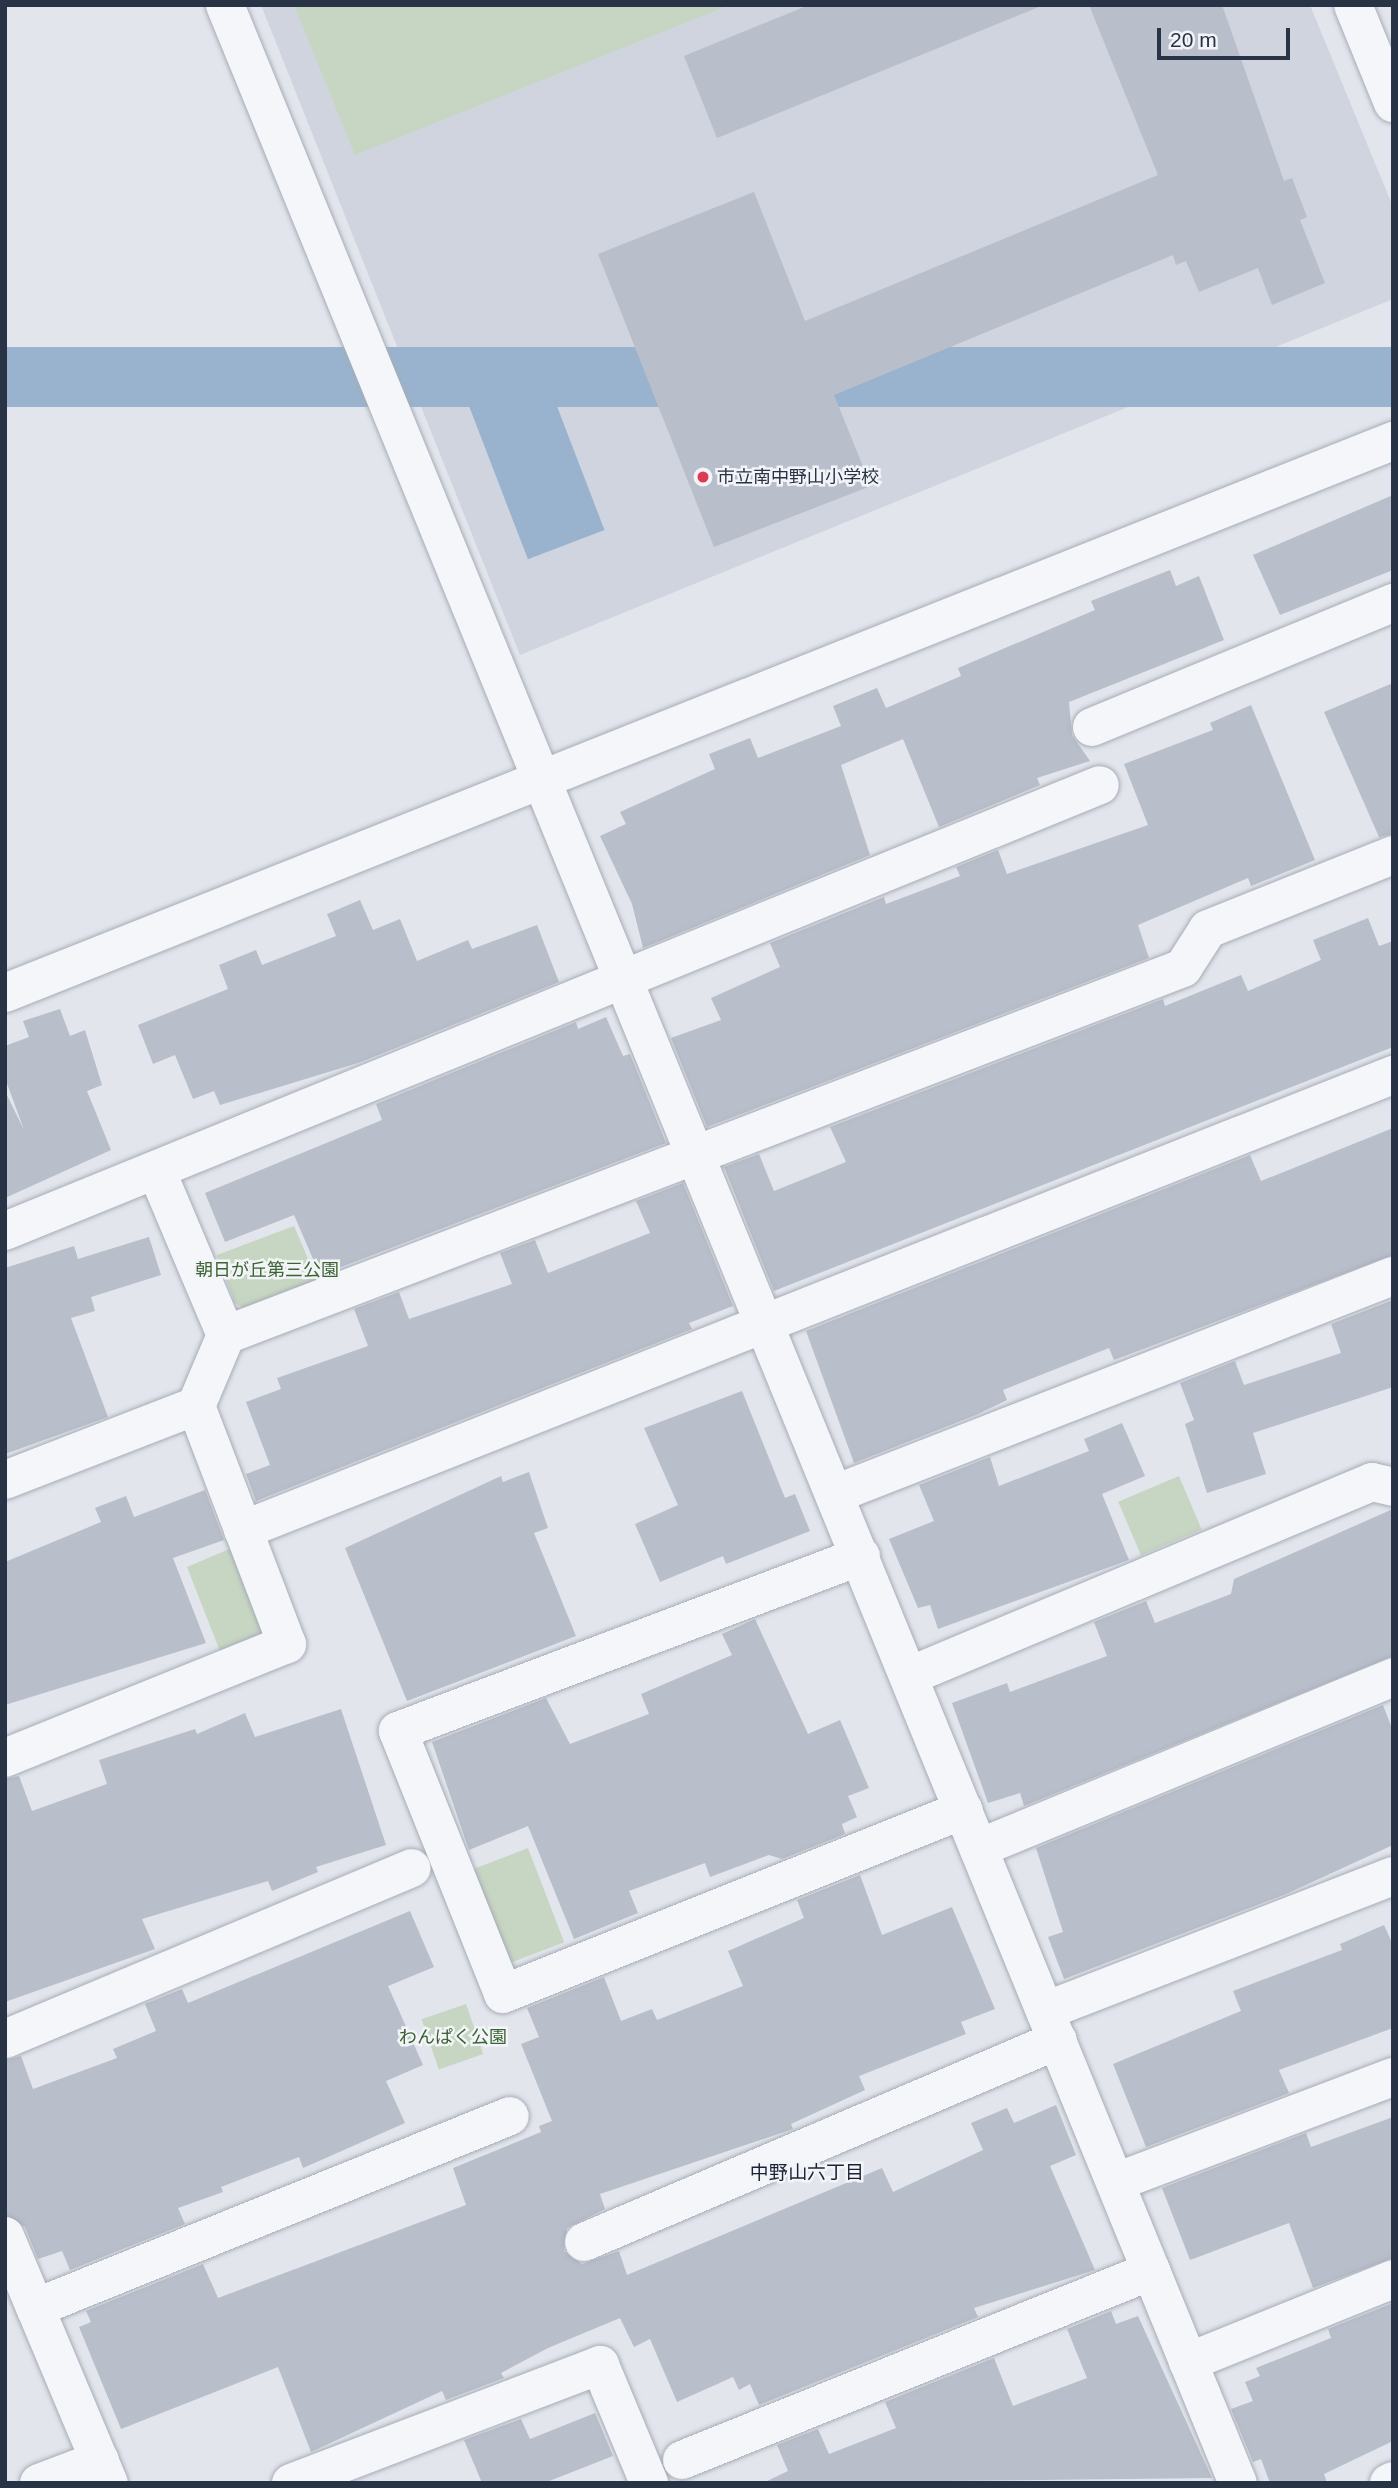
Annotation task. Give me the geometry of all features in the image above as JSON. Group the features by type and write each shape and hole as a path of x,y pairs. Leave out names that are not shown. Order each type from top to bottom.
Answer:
{"street":[{"path":"225,5 620,983 697,1155 1238,2483"},
{"path":"1370,21 1393,103"},
{"path":"5,993 534,770 1393,441"},
{"path":"1092,727 1393,603"},
{"path":"5,1231 157,1172 1100,785"},
{"path":"226,1335 1183,968 1208,929 1393,855"},
{"path":"243,1530 1393,1075"},
{"path":"5,1758 288,1644 196,1406 226,1335 157,1172"},
{"path":"835,1494 1393,1276"},
{"path":"5,1480 196,1406"},
{"path":"909,1676 1372,1482 1393,1487"},
{"path":"861,1556 398,1731 503,1994 964,1810"},
{"path":"979,1848 1393,1677"},
{"path":"5,2039 411,1868"},
{"path":"584,2242 1052,2025 1393,1876"},
{"path":"1116,2182 1393,2077"},
{"path":"35,2308 510,2116"},
{"path":"8,2249 104,2471 38,2483"},
{"path":"682,2460 1151,2270"},
{"path":"1188,2362 1393,2279"},
{"path":"291,2483 600,2365 649,2483"}],"shaded area":[{"name":"市立南中野山小学校","path":"261,5 1310,5 1393,207 1393,299 520,655"}],"green space":[{"path":"294,5 730,5 355,155"},
{"name":"朝日が丘第三公園","path":"294,1226 318,1282 249,1312 235,1303 217,1255"},
{"path":"1179,1476 1202,1529 1141,1555 1118,1502"},
{"path":"241,1544 265,1642 223,1659 187,1567"},
{"path":"528,1848 564,1942 504,1965 468,1871"},
{"name":"わんぱく公園","path":"466,2004 483,2054 439,2069 422,2019"}],"water":[{"path":"5,347 1393,347 1393,407 5,407"},
{"path":"545,375 604,530 528,559 468,404"}],"building":[{"path":"809,5 1039,7 717,138 684,56"},
{"path":"1089,5 1222,5 1284,181 1292,178 1307,217 1300,220 1325,283 1272,305 1258,268 1199,292 1186,261 1176,265 1173,255 834,395 871,486 714,547 598,254 754,192 805,321 1158,175"},
{"path":"1393,495 1393,570 1280,615 1253,555"},
{"path":"1170,570 1176,586 1199,576 1224,640 1069,702 1072,735 1090,761 1037,778 1040,785 939,827 903,739 841,765 870,855 643,948 632,904 600,836 626,824 620,812 715,769 709,754 750,738 758,758 841,726 833,706 877,688 886,708 961,676 958,668 1095,610 1091,601"},
{"path":"1393,683 1393,834 1379,837 1324,712"},
{"path":"1251,705 1315,860 1251,886 1248,878 1138,925 1149,958 707,1127 671,1038 721,1020 711,998 780,967 770,943 884,897 886,904 960,876 956,867 998,850 1007,874 1148,825 1124,764 1213,730 1210,723"},
{"path":"360,900 373,930 400,919 417,961 468,940 472,949 537,925 559,982 361,1062 220,1105 214,1091 193,1099 175,1055 153,1064 138,1025 228,989 219,965 256,950 262,965 336,936 327,914"},
{"path":"1368,918 1379,946 1393,941 1393,1047 774,1291 724,1167 759,1154 774,1191 846,1162 830,1127 1163,999 1165,1006 1241,975 1248,991 1321,960 1313,940"},
{"path":"60,1009 70,1036 85,1030 102,1085 87,1091 111,1150 5,1198 5,1091 24,1130 5,1078 5,1046 29,1037 23,1021"},
{"path":"606,1017 623,1056 630,1054 666,1143 320,1275 294,1215 225,1242 205,1193 382,1120 376,1104 576,1022 578,1029"},
{"path":"1393,1128 1393,1255 1114,1360 1109,1348 1003,1390 1007,1400 976,1415 854,1463 806,1331 1250,1155 1261,1181"},
{"path":"683,1183 733,1306 689,1323 692,1329 256,1501 246,1474 270,1465 246,1402 281,1389 277,1378 368,1346 354,1309 399,1292 409,1319 512,1284 500,1253 535,1240 548,1273 650,1233 636,1201"},
{"path":"149,1237 161,1275 91,1297 95,1311 71,1318 108,1417 5,1454 5,1268 74,1246 78,1259"},
{"path":"1393,1300 1393,1387 1253,1433 1266,1474 1207,1493 1185,1424 1194,1420 1180,1383 1235,1361 1244,1385 1341,1353 1331,1324"},
{"path":"742,1391 785,1498 795,1494 810,1531 726,1564 723,1556 660,1582 635,1524 678,1505 644,1428"},
{"path":"1122,1423 1145,1476 1102,1494 1129,1560 938,1629 930,1605 918,1608 889,1539 934,1521 919,1485 990,1457 999,1486 1089,1451 1084,1439"},
{"path":"529,1472 548,1528 534,1533 576,1636 407,1701 345,1548 501,1476 503,1482"},
{"path":"205,1490 224,1540 173,1558 206,1643 5,1705 5,1562 101,1522 95,1508 126,1496 134,1517"},
{"path":"1393,1509 1393,1656 1024,1806 1020,1793 988,1803 952,1703 1007,1683 1010,1692 1107,1656 1094,1622 1146,1601 1155,1623 1231,1594 1234,1579"},
{"path":"755,1619 808,1734 840,1720 869,1788 848,1796 857,1817 842,1824 845,1834 782,1859 769,1855 710,1877 705,1863 629,1891 638,1913 574,1939 528,1826 469,1850 432,1742 546,1698 570,1744 649,1714 641,1694 732,1655 722,1634"},
{"path":"1383,1705 1393,1731 1393,1845 1286,1894 1064,1979 1048,1937 1063,1932 1036,1848"},
{"path":"341,1709 386,1845 316,1867 318,1872 272,1891 268,1881 142,1919 155,1949 5,2002 5,1779 19,1776 32,1811 107,1784 99,1760 195,1729 197,1734 245,1713 255,1737"},
{"path":"860,1875 882,1935 952,1907 995,2009 961,2022 966,2034 859,2076 865,2090 791,2124 793,2129 600,2194 605,2209 567,2228 564,2251 582,2264 619,2251 627,2275 882,2168 893,2192 983,2150 971,2123 1007,2108 1014,2123 1056,2105 1076,2155 1050,2166 1095,2270 974,2308 978,2317 759,2405 750,2384 739,2390 733,2377 677,2402 650,2339 634,2347 620,2318 548,2348 501,2373 504,2378 446,2400 442,2391 311,2452 278,2367 121,2429 79,2327 91,2322 86,2311 203,2264 218,2298 466,2205 453,2168 541,2132 539,2126 552,2121 521,2044 539,2037 527,2008 604,1977 621,2021 652,2009 657,2020 743,1986 728,1951 804,1918 797,1900"},
{"path":"410,1911 434,1967 388,1986 423,2065 386,2081 405,2123 303,2168 299,2157 221,2187 223,2192 178,2208 185,2224 70,2270 62,2251 38,2259 25,2227 5,2215 5,2060 21,2056 33,2089 117,2058 113,2049 156,2031 145,2004 182,1989 188,2003"},
{"path":"1384,1925 1393,1945 1393,2028 1279,2070 1289,2093 1146,2147 1113,2064 1241,2011 1233,1991 1342,1950 1340,1944"},
{"path":"1393,2117 1393,2258 1313,2288 1289,2223 1190,2260 1162,2188 1306,2133 1311,2147"},
{"path":"1393,2303 1393,2441 1324,2474 1327,2483 1270,2483 1261,2459 1253,2462 1231,2409 1253,2401 1245,2382 1260,2376 1256,2368 1331,2338 1328,2329"},
{"path":"1111,2311 1116,2324 1138,2316 1212,2478 763,2483 788,2471 777,2445 818,2429 829,2454 896,2428 885,2402 994,2358 1013,2406 1087,2378 1067,2329"},
{"path":"595,2413 613,2456 544,2483 482,2483 464,2440 521,2419 530,2439"}],"place":[{"name":"市立南中野山小学校","path":"703,477"}],"district":[{"name":"中野山六丁目","path":"807,2173"}]}
